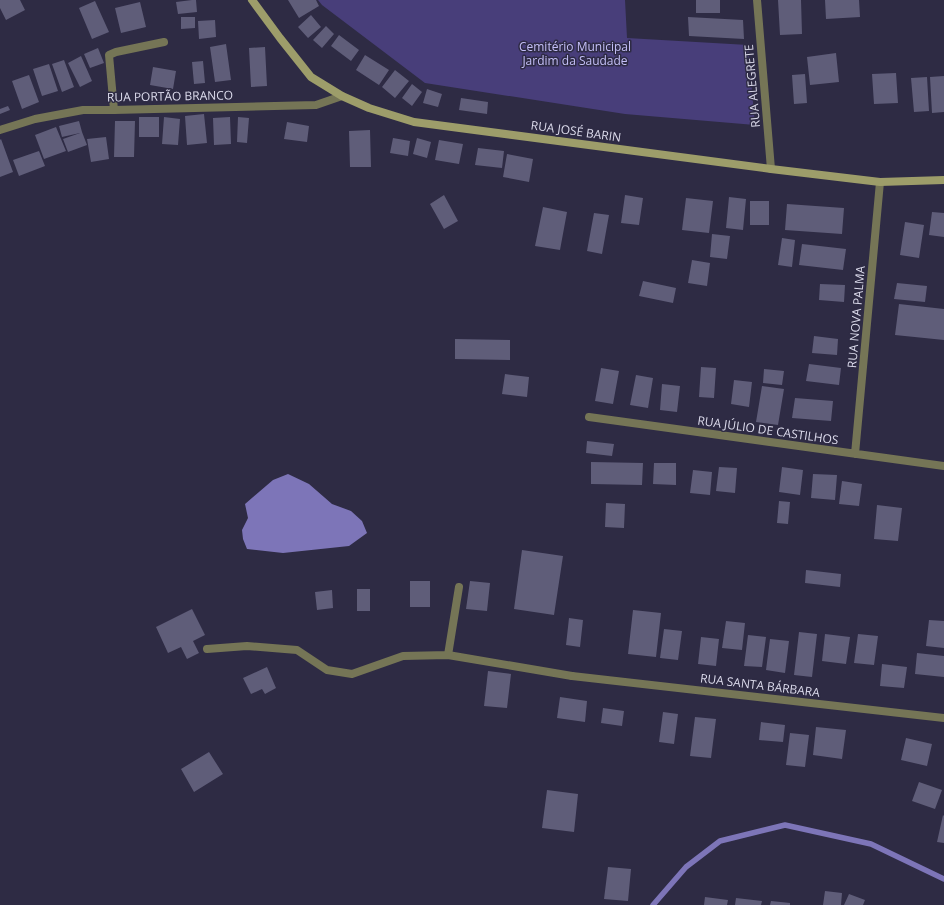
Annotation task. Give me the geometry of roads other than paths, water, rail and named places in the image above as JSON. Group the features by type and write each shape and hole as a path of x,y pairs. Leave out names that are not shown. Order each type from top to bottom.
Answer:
{"main road":[{"name":"RUA JOSÉ BARIN","path":"252,0 311,76 342,96 369,108 414,122 880,182 944,180"}],"street":[{"name":"RUA ALEGRETE","path":"757,0 771,169"},
{"path":"114,110 109,55 116,52 164,42"},
{"name":"RUA PORTÃO BRANCO","path":"0,130 35,119 83,110 316,105 342,96"},
{"name":"RUA NOVA PALMA","path":"855,454 880,182"},
{"name":"RUA JÚLIO DE CASTILHOS","path":"589,417 944,466"},
{"path":"448,655 459,587"},
{"name":"RUA SANTA BÁRBARA","path":"207,649 247,646 297,650 327,670 352,674 403,656 448,655 572,676 944,718"}],"waterway":[{"path":"653,905 686,867 720,841 785,825 871,844 944,879"}],"park label":[{"name":"Cemitério Municipal Jardim da Saudade","path":"575,53"}]}
